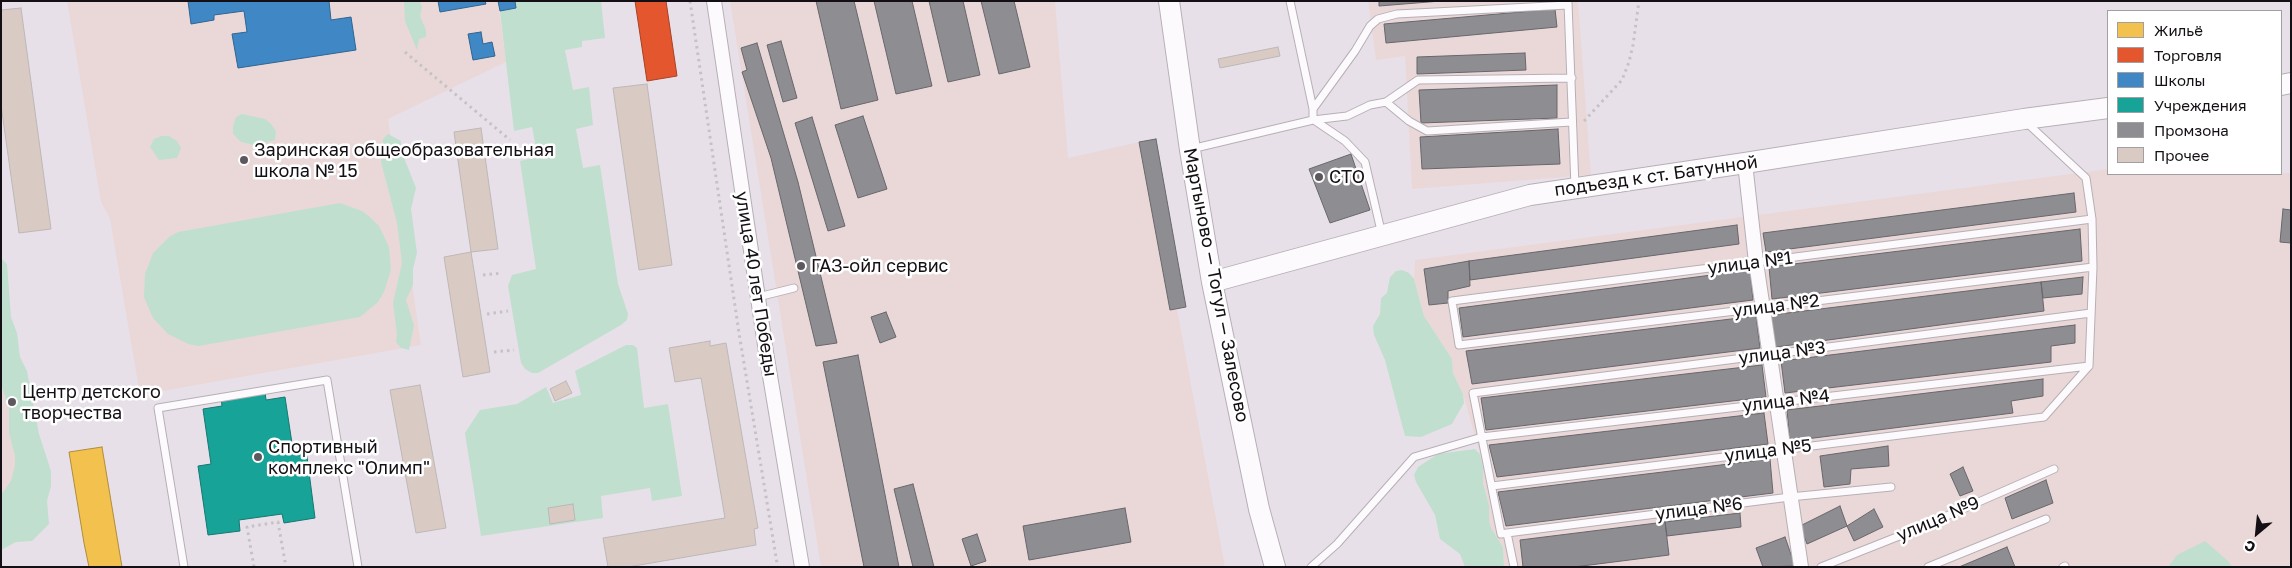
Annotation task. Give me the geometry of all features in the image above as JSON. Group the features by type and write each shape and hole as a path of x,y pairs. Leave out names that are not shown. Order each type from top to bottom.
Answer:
{"street":[{"name":"улица 40 лет Победы","path":"714,1 758,297 802,567"},
{"name":"Мартыново — Тогул — Залесово","path":"1169,1 1190,150 1212,282 1259,509 1275,567"},
{"name":"подъезд к ст. Батунной","path":"1212,282 1530,195 2024,119 2107,108"},
{"path":"1746,163 1762,308 1801,567"}],"lane":[{"path":"1290,1 1313,109 1313,120"},
{"path":"1313,109 1355,51 1370,26 1378,19 1397,14 1568,3 1572,78 1571,122 1575,143 1575,187"},
{"path":"1190,150 1313,120 1347,116 1370,105 1386,102 1418,80 1572,78"},
{"path":"1386,102 1409,121 1428,131 1571,122"},
{"path":"2024,119 2086,178 2092,218 2093,268 2089,366"},
{"path":"1313,120 1345,141 1365,162 1382,236"},
{"name":"улица №1","path":"1459,345 1452,301 2092,218"},
{"name":"улица №2","path":"1459,345 2093,268"},
{"path":"758,297 794,288"},
{"name":"улица №3","path":"1482,437 1473,393 2091,313"},
{"name":"улица №4","path":"1310,567 1336,544 1414,457 1482,437 2089,366"},
{"name":"улица №5","path":"1492,486 2044,417 2089,366"},
{"path":"184,567 158,408 327,380 358,567"},
{"path":"1482,437 1501,534 1507,534 1514,567"},
{"name":"улица №9","path":"1821,567 1918,528 2054,469"},
{"name":"улица №6","path":"1507,534 1790,497 1891,487"},
{"path":"1928,567 2046,519"}],"path":[{"path":"690,1 739,333 777,563"},
{"path":"1575,143 1584,120 1622,80 1630,62 1638,1"},
{"path":"405,52 510,140"},
{"path":"483,275 502,273"},
{"path":"487,314 508,311"},
{"path":"494,352 514,350"},
{"path":"254,567 247,528 278,522 286,567"}],"shaded area":[{"name":"Заринская общеобразовательная школа № 15","path":"67,1 498,1 506,62 388,119 421,345 140,395 110,219 101,202"},
{"path":"730,1 1055,1 1068,158 1139,142 1170,310 1177,309 1225,567 821,567"},
{"path":"1368,1 1578,1 1591,175 1412,189 1405,56 1376,60"},
{"path":"2107,169 2107,175 2282,175 2282,173 2291,173 2291,567 1504,567 1503,547 1491,528 1489,521 1489,505 1483,483 1483,468 1463,394 1453,373 1452,359 1424,316 1414,279 1415,260"},
{"name":"Центр детского творчества","path":"1,277 45,527 1,534"}],"green space":[{"path":"404,1 420,1 422,7 420,16 426,30 426,37 419,39 417,50 405,21"},
{"path":"515,1 601,1 605,38 582,41 582,47 565,50 573,90 589,87 593,125 576,129 583,168 600,165 618,284 628,314 627,320 621,325 538,373 532,373 525,369 521,363 508,286 512,275 536,269 520,161 538,157 532,127 514,131 500,11 516,8"},
{"path":"242,114 265,119 276,131 275,140 268,142 263,147 241,142 233,134 233,126 236,117"},
{"path":"388,134 401,141 401,150 416,188 411,209 417,253 413,269 413,285 406,300 414,325 409,350 401,348 396,342 397,334 393,303 402,263 397,223 381,162 383,139"},
{"path":"161,136 169,136 177,141 181,148 177,158 159,160 150,147 154,139"},
{"path":"340,203 362,211 371,218 379,226 389,247 391,270 384,292 378,302 360,317 199,346 188,344 168,334 153,318 144,297 145,274 153,253 169,237 178,232"},
{"name":"Центр детского творчества","path":"1,258 7,264 11,317 17,333 20,357 27,371 39,434 51,471 51,486 47,501 49,524 32,541 16,542 1,550 1,495 11,481 15,456 9,433 9,408 1,384"},
{"path":"1402,270 1409,273 1414,279 1424,316 1452,359 1453,373 1463,394 1464,403 1452,424 1421,437 1405,436 1385,360 1374,335 1373,326 1380,314 1381,298 1387,293 1390,277 1396,271"},
{"path":"626,345 633,345 637,348 644,408 668,404 682,496 652,501 650,488 601,496 603,518 481,536 465,433 480,410 517,404 546,387 553,403 581,395 575,371"},
{"path":"1475,449 1480,454 1483,468 1483,483 1489,505 1491,528 1503,547 1504,567 1465,567 1460,554 1440,539 1435,515 1414,475 1418,467 1438,454"},
{"path":"2205,541 2229,562 2232,567 2168,567 2177,555"}],"building: Жильё":[{"path":"102,447 122,567 89,567 84,543 69,452"}],"building: Торговля":[{"path":"635,1 666,1 677,76 647,81"}],"building: Школы":[{"path":"188,1 329,1 331,20 351,17 356,50 238,68 232,34 247,32 244,11 214,15 214,20 191,24"},
{"path":"438,1 485,1 486,4 440,12"},
{"path":"498,1 515,1 516,8 500,11"},
{"path":"481,32 483,44 492,42 495,56 473,60 468,34"}],"building: Учреждения":[{"name":"Спортивный комплекс \"Олимп\"","path":"265,392 266,400 285,397 293,450 306,449 315,518 284,523 282,514 239,520 240,531 208,535 198,466 211,464 203,409 222,406 221,398"}],"building: Промзона":[{"path":"816,1 854,1 878,100 841,109"},
{"path":"874,1 912,1 932,86 896,94"},
{"path":"929,1 963,1 980,75 948,82"},
{"path":"981,1 1014,1 1030,67 999,74"},
{"path":"1379,1 1441,1 1379,6"},
{"path":"1555,9 1557,27 1386,43 1384,24"},
{"path":"781,41 797,98 783,102 767,45"},
{"path":"757,43 798,182 837,343 816,346 771,158 742,72 747,70 741,48"},
{"path":"1525,53 1526,70 1417,74 1417,57"},
{"path":"1557,85 1557,118 1421,123 1419,90"},
{"path":"863,116 887,189 858,198 835,125"},
{"path":"812,117 845,226 828,231 795,123"},
{"path":"1558,129 1560,164 1422,169 1420,137"},
{"path":"1156,139 1186,307 1170,310 1139,142"},
{"path":"1351,154 1370,210 1330,223 1309,169"},
{"path":"2074,193 2076,212 1766,252 1763,233"},
{"path":"2283,209 2291,210 2291,243 2280,242"},
{"path":"1737,225 1739,244 1470,280 1469,261"},
{"path":"2080,229 2082,261 1772,299 1769,267"},
{"path":"1469,261 1470,286 1448,291 1448,303 1429,305 1424,269"},
{"path":"1750,270 1753,300 1463,337 1459,308"},
{"path":"2083,277 2082,294 2043,298 2041,282"},
{"path":"2041,282 2044,311 1776,347 1771,315"},
{"path":"886,312 896,337 880,343 871,317"},
{"path":"1756,316 1760,348 1472,384 1466,351"},
{"path":"2075,325 2075,343 2051,346 2051,362 1785,393 1781,361"},
{"path":"858,355 899,567 864,567 823,362"},
{"path":"1762,365 1766,397 1486,430 1481,398"},
{"path":"2043,379 2043,396 2011,401 2013,413 1790,441 1787,410"},
{"path":"1764,413 1768,444 1497,477 1489,445"},
{"path":"1888,446 1889,466 1851,469 1850,484 1824,487 1820,456"},
{"path":"1770,459 1773,493 1506,526 1498,492"},
{"path":"1963,467 1973,491 1960,496 1950,474"},
{"path":"2046,480 2053,503 2012,519 2005,498"},
{"path":"913,484 934,567 913,567 894,489"},
{"path":"1840,506 1847,526 1807,544 1800,526"},
{"path":"1125,508 1131,542 1029,560 1023,526"},
{"path":"1874,509 1883,527 1854,541 1847,526"},
{"path":"1740,513 1741,527 1667,536 1665,522"},
{"path":"1665,522 1669,555 1574,567 1523,567 1520,540"},
{"path":"977,534 986,561 971,566 962,539"},
{"path":"1785,537 1795,566 1763,567 1756,548"},
{"path":"2007,547 2015,567 1959,567"}],"building: Прочее":[{"path":"21,8 51,229 19,233 1,105 1,10"},
{"path":"1278,47 1280,56 1220,68 1218,59"},
{"path":"647,84 672,265 639,270 613,88"},
{"path":"481,128 498,249 471,252 454,132"},
{"path":"471,252 490,372 463,377 444,257"},
{"path":"710,341 710,346 726,343 758,528 754,529 756,545 628,567 608,567 603,538 725,518 701,378 675,382 669,348"},
{"path":"566,381 572,393 555,401 550,389"},
{"path":"420,385 446,528 416,533 390,390"},
{"path":"573,504 575,520 550,524 548,508"}],"place":[{"name":"Заринская общеобразовательная школа № 15","path":"244,160"},
{"name":"СТО","path":"1319,177"},
{"name":"ГАЗ-ойл сервис","path":"801,266"},
{"name":"Центр детского творчества","path":"12,402"},
{"name":"Спортивный комплекс \"Олимп\"","path":"258,457"}]}
